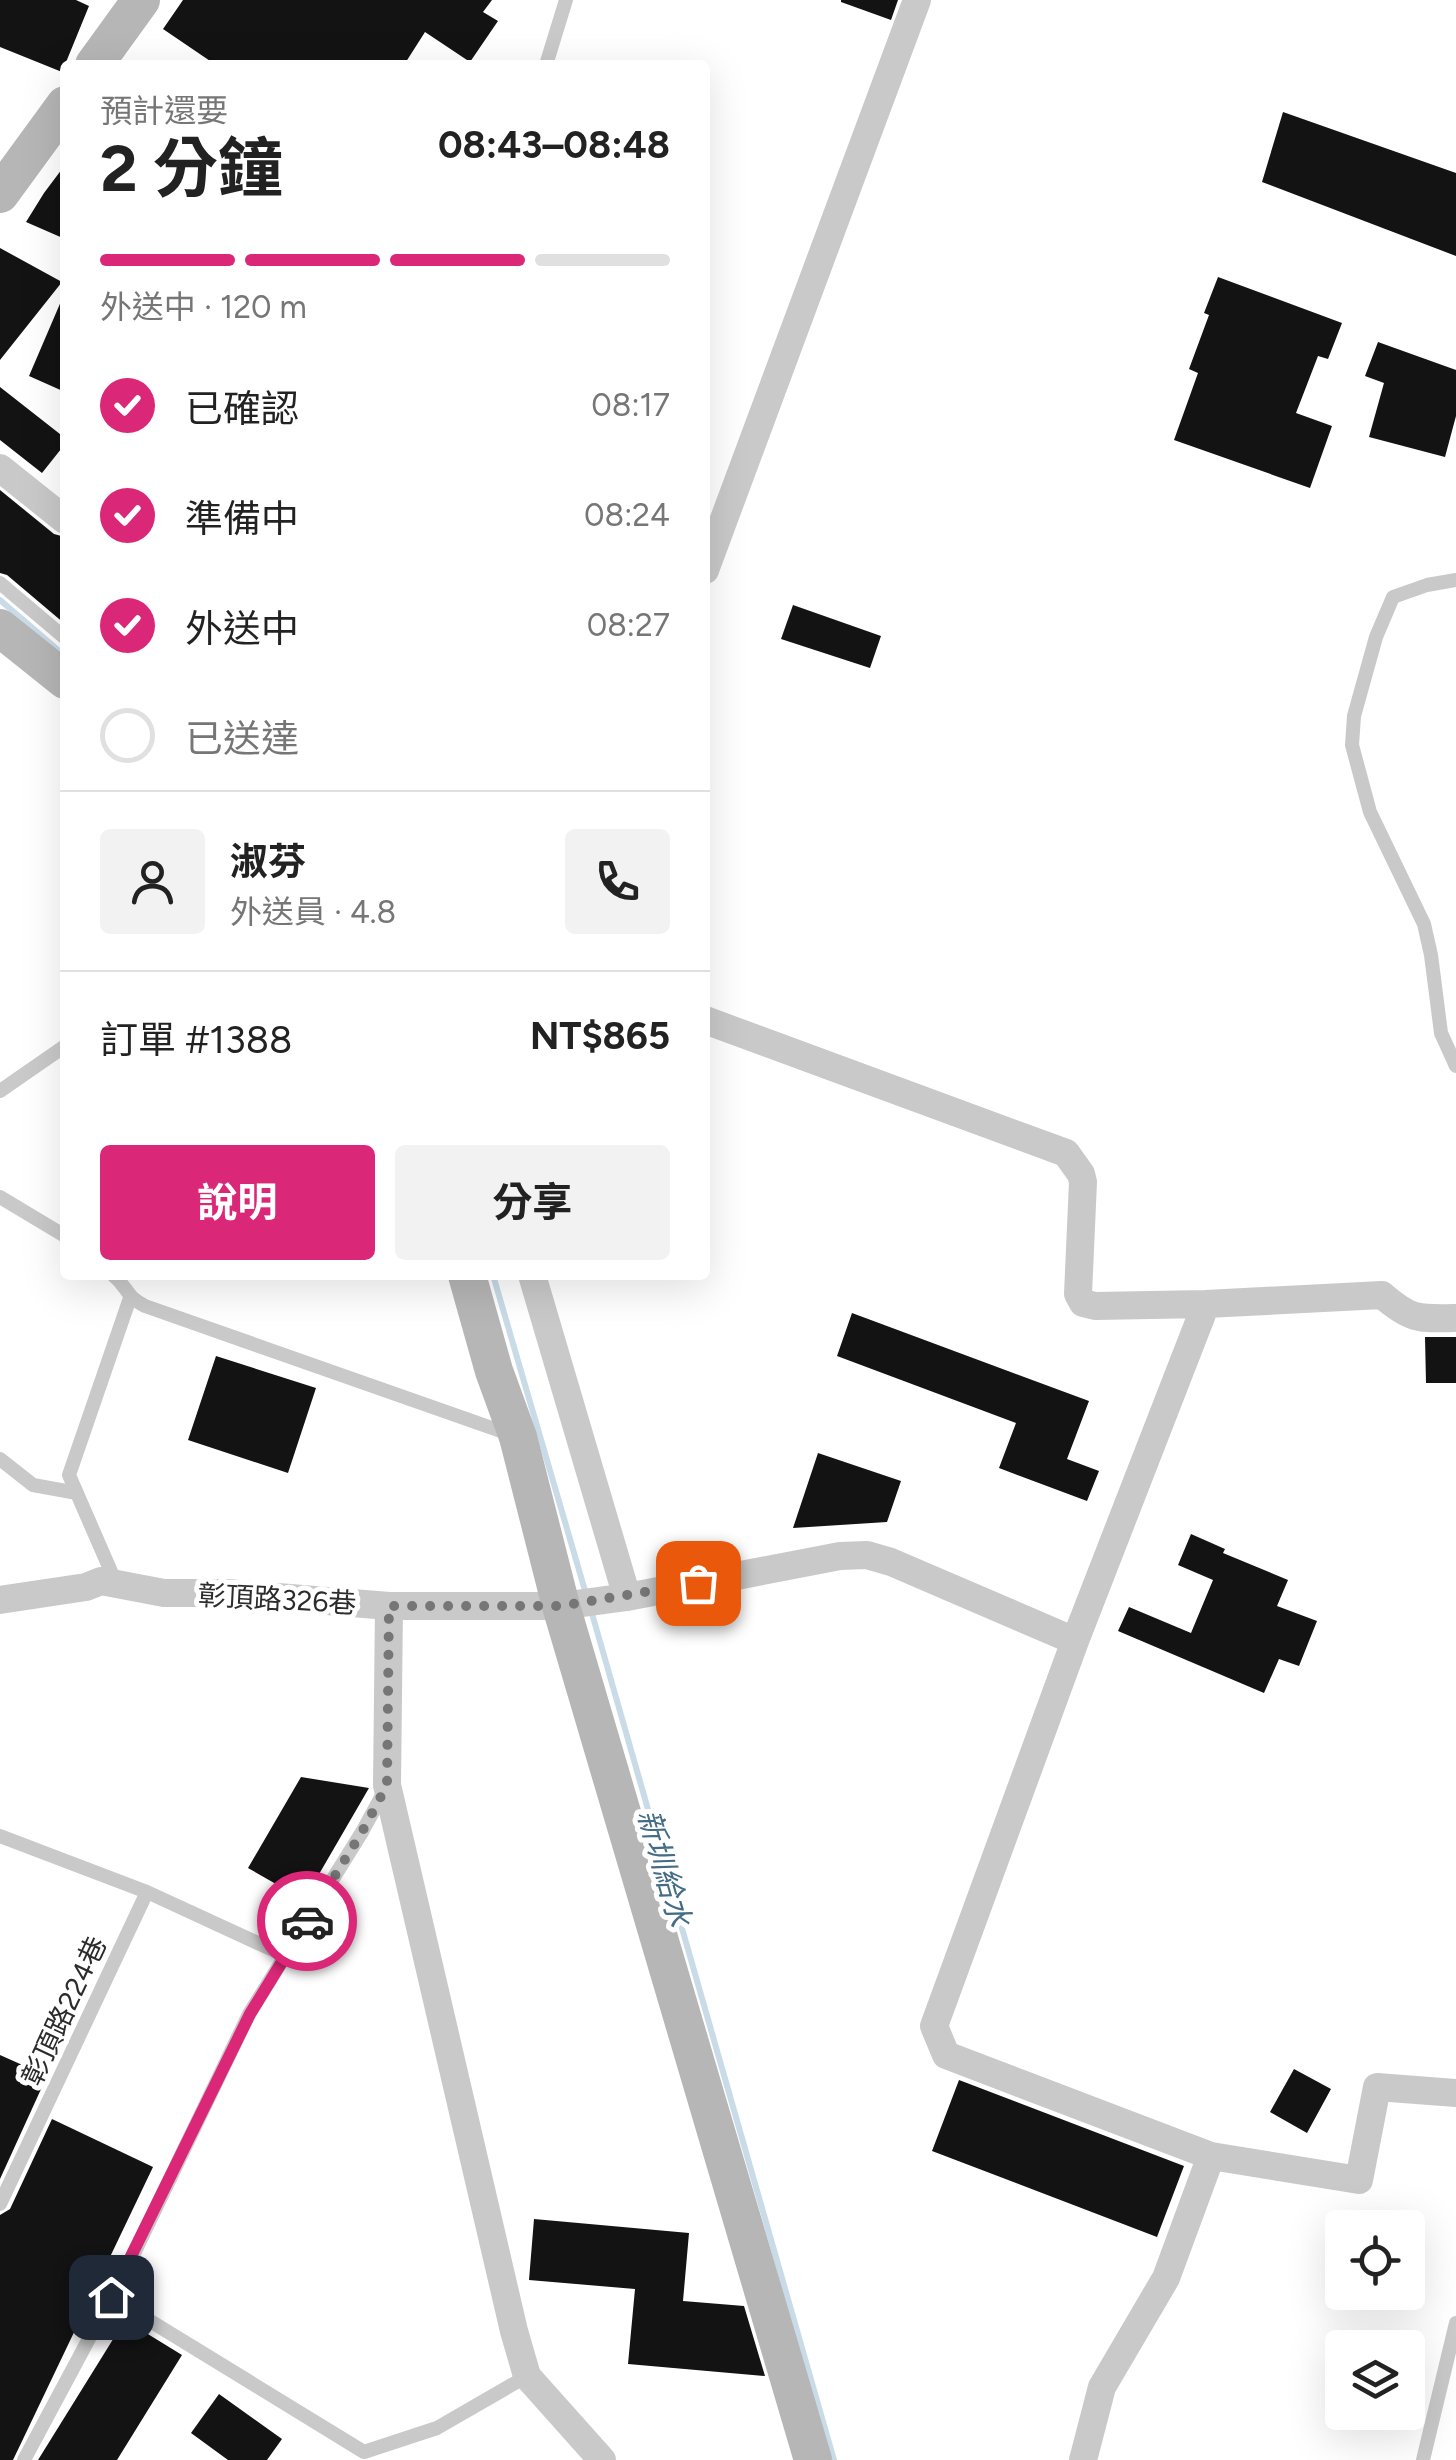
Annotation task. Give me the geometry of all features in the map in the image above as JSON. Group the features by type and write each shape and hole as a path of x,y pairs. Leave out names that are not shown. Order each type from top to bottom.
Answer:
{"street":[{"path":"98,60 141,0"},
{"path":"710,557 917,0"},
{"path":"0,194 60,111"},
{"path":"0,468 60,516"},
{"path":"0,628 60,676"},
{"path":"710,1022 1066,1154 1084,1182 1078,1294 1083,1303 1206,1304 1382,1296 1420,1319 1456,1318"},
{"path":"469,1280 568,1605 813,2460"},
{"path":"533,1280 615,1599"},
{"path":"1206,1304 934,2026 946,2055 1211,2156 1359,2180 1377,2087 1456,2092"},
{"name":"彰頂路326巷","path":"0,1600 86,1588 101,1582 164,1593 389,1606 568,1605 867,1554 1076,1641"},
{"path":"389,1606 387,1785 514,2331 527,2376 602,2460"},
{"path":"1083,2460 1102,2388 1166,2278 1211,2156"}],"lane":[{"path":"548,60 566,0"},
{"path":"1456,580 1427,585 1393,598 1376,637 1354,716 1352,745 1370,812 1424,924 1441,1033 1456,1066"},
{"path":"0,583 60,634"},
{"path":"0,1091 60,1049"},
{"path":"0,1198 60,1233"},
{"path":"119,1280 130,1298 146,1306 518,1437"},
{"path":"116,1584 69,1475 130,1298"},
{"path":"0,1459 33,1486 77,1493"},
{"path":"24,2460 111,2297 250,2014 387,1785"},
{"path":"0,1836 147,1892 286,1956"},
{"name":"彰頂路224巷","path":"0,2204 147,1892"},
{"path":"111,2297 364,2452 437,2428 527,2376"},
{"path":"1424,2455 1456,2323"}],"building":[{"path":"0,0 76,0 89,6 67,60 60,60 60,71 0,47"},
{"path":"183,0 492,0 483,12 498,21 471,60 425,32 407,60 209,60 163,29"},
{"path":"841,0 898,0 891,20"},
{"path":"1283,112 1456,173 1456,256 1262,182"},
{"path":"60,172 60,237 26,222"},
{"path":"0,248 60,281 60,285 0,360"},
{"path":"1218,277 1342,323 1328,359 1318,356 1296,413 1332,426 1310,488 1174,440 1198,373 1189,369"},
{"path":"60,304 60,390 29,376"},
{"path":"1378,342 1456,370 1456,416 1445,457 1369,437 1384,383 1365,376"},
{"path":"0,387 60,434 60,450 42,473 0,440"},
{"path":"0,490 60,536 60,620 0,573"},
{"path":"793,605 881,636 870,668 781,639"},
{"path":"852,1313 1089,1401 1067,1459 1099,1471 1087,1501 999,1468 1016,1423 837,1356"},
{"path":"1425,1337 1456,1337 1456,1383 1426,1383"},
{"path":"216,1356 316,1388 288,1473 188,1440"},
{"path":"818,1453 901,1481 887,1522 793,1528"},
{"path":"1191,1534 1225,1549 1223,1553 1288,1580 1277,1606 1317,1621 1299,1666 1279,1659 1264,1693 1118,1631 1129,1607 1191,1633 1213,1580 1178,1565"},
{"path":"301,1777 369,1788 304,1900 248,1868"},
{"path":"0,2055 47,2076 0,2179"},
{"path":"1294,2069 1331,2089 1307,2133 1270,2112"},
{"path":"959,2080 1184,2166 1157,2237 932,2151"},
{"path":"52,2119 153,2167 13,2460 0,2460 0,2215 10,2209"},
{"path":"534,2219 689,2233 683,2301 744,2306 765,2376 628,2364 635,2289 529,2280"},
{"path":"125,2320 182,2355 117,2460 38,2460"},
{"path":"219,2394 282,2439 267,2460 228,2460 191,2433"}],"waterway":[{"name":"新圳給水","path":"0,600 60,652"},
{"name":"新圳給水","path":"494,1280 586,1594"},
{"name":"新圳給水","path":"591,1610 834,2460"}],"way so far":[{"path":"307,1921 387,1785 389,1606 561,1606 698,1583"}],"route":[{"path":"111,2297 250,2014 307,1921"}]}
